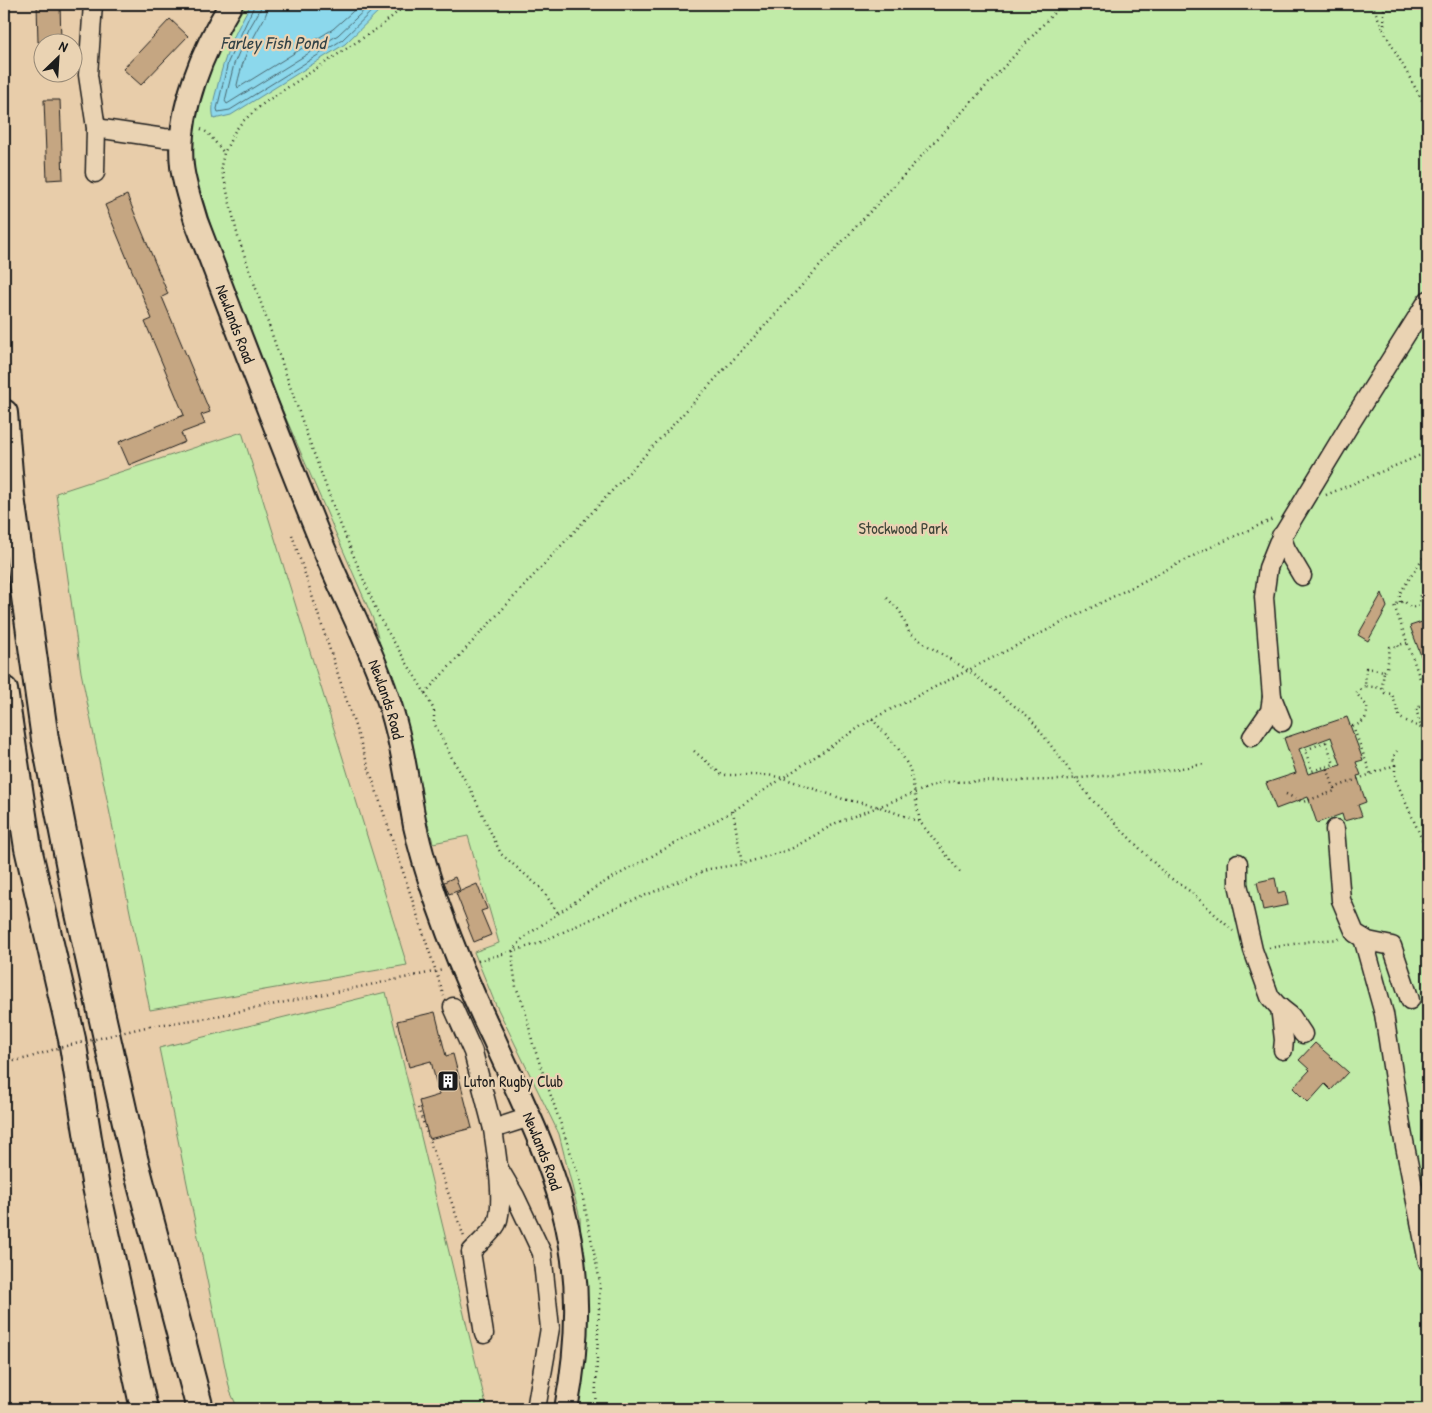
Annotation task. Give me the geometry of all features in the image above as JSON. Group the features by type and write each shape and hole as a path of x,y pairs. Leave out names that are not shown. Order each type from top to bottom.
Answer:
{"highway":[{"path":"4,413 11,497 45,739 72,880 134,1158 200,1409"},
{"path":"4,690 28,848 72,1039 95,1182 144,1409"},
{"path":"80,1088 157,1409"}],"main road":[{"name":"Newlands Road","path":"231,4 210,40 198,72 183,129 181,151 183,174 196,221 300,489 387,696 400,740 416,828 427,872 461,966 530,1117 550,1166 563,1210 574,1272 577,1336 566,1409"}],"street":[{"path":"93,4 88,75 96,128 95,172"},
{"path":"96,128 164,138 183,129"},
{"path":"1252,737 1270,711 1272,697 1264,597 1268,568 1281,536 1428,300"},
{"path":"1281,536 1286,549 1302,576"},
{"path":"1272,697 1282,722"},
{"path":"1335,829 1341,900 1355,933 1368,941 1392,946 1410,1000"},
{"path":"1238,863 1238,884 1253,950 1270,997 1291,1016 1303,1034"},
{"path":"1363,938 1384,1014 1402,1131 1428,1262"},
{"path":"453,1007 473,1052 493,1129 498,1167 500,1200 497,1224 471,1252 484,1334"},
{"path":"1280,1007 1284,1040 1283,1050"},
{"path":"493,1129 530,1117"},
{"path":"498,1167 515,1196 542,1253 550,1328 536,1409"}],"path":[{"path":"407,4 381,26 264,103 242,122 235,131 224,153 221,166 238,237 306,432 334,507 380,619 434,710 434,723 470,788 501,854 541,888 558,913"},
{"path":"425,693 1062,4"},
{"path":"1372,4 1428,111"},
{"path":"1384,4 1384,30"},
{"path":"183,129 208,133 224,153"},
{"path":"292,535 444,997 453,1007"},
{"path":"533,1044 524,1006 516,986 513,965 513,951 523,938 596,887 733,811 872,719 1209,548"},
{"path":"1400,602 1400,593 1428,550"},
{"path":"1428,591 1420,594 1419,605 1411,608 1404,601 1394,605 1419,676 1424,687 1428,690"},
{"path":"888,598 900,611 909,632 968,670 1030,718 1092,800 1166,875 1191,892 1253,950 1312,941 1363,938"},
{"path":"1408,642 1398,645 1399,647 1390,647 1382,688 1385,693 1392,694 1400,718 1421,728 1416,708 1428,704"},
{"path":"1365,686 1366,668 1384,671"},
{"path":"1371,775 1353,726 1363,722 1366,717 1366,706 1356,693 1365,686 1382,688"},
{"path":"872,719 898,748 910,768 920,822 960,872"},
{"path":"1326,742 1334,764 1327,767 1312,771 1305,750 1326,742"},
{"path":"694,751 722,775 768,775 783,778 843,799 880,807 920,822"},
{"path":"1397,751 1393,757 1395,778 1428,853"},
{"path":"4,1063 150,1026 207,1018 437,972 537,944 708,869 742,864 791,849 836,823 943,782 1058,780 1170,770 1204,764"},
{"path":"1334,788 1395,765"},
{"path":"1286,794 1303,802 1335,791 1327,767"},
{"path":"733,811 742,864"},
{"path":"418,1108 451,1204 471,1252"}],"green space":[{"name":"Stockwood Park","path":"240,4 1428,4 1428,1409 578,1409 584,1322 580,1218 559,1134 495,1003 474,952 499,943 468,836 433,843 373,619 232,294 186,145 222,28"},
{"path":"242,432 407,965 150,1010 81,672 56,493"},
{"path":"386,992 487,1409 238,1409 230,1391 159,1048"}],"water":[{"name":"Farley Fish Pond","path":"251,4 386,4 345,44 231,115 214,119 213,104 223,66 235,34"}],"building":[{"path":"37,4 60,4 61,32 38,32"},
{"path":"170,19 188,36 141,85 123,69"},
{"path":"44,100 60,100 63,179 47,180"},
{"path":"127,195 168,294 162,297 210,412 201,415 205,424 181,433 185,442 129,465 119,442 184,415 145,322 152,319 105,205"},
{"path":"1382,593 1387,607 1368,641 1358,635"},
{"path":"1428,620 1428,671 1427,672 1410,626"},
{"path":"1347,717 1363,760 1356,762 1361,775 1357,776 1366,802 1358,805 1362,816 1344,821 1342,814 1317,823 1308,797 1276,809 1266,783 1296,773 1284,738","holes":["1331,737 1341,765 1308,774 1299,749"]},
{"path":"455,877 460,890 449,894 444,882"},
{"path":"1275,878 1278,893 1285,891 1288,905 1263,910 1257,882"},
{"path":"477,884 487,909 481,911 491,935 474,942 456,893"},
{"name":"Luton Rugby Club","path":"435,1012 446,1056 453,1054 472,1128 429,1139 419,1101 439,1095 431,1061 409,1067 397,1021"},
{"path":"1315,1043 1348,1072 1331,1090 1325,1084 1308,1103 1293,1088 1310,1070 1299,1060"}],"place":[{"name":"Luton Rugby Club","path":"448,1081"}]}
